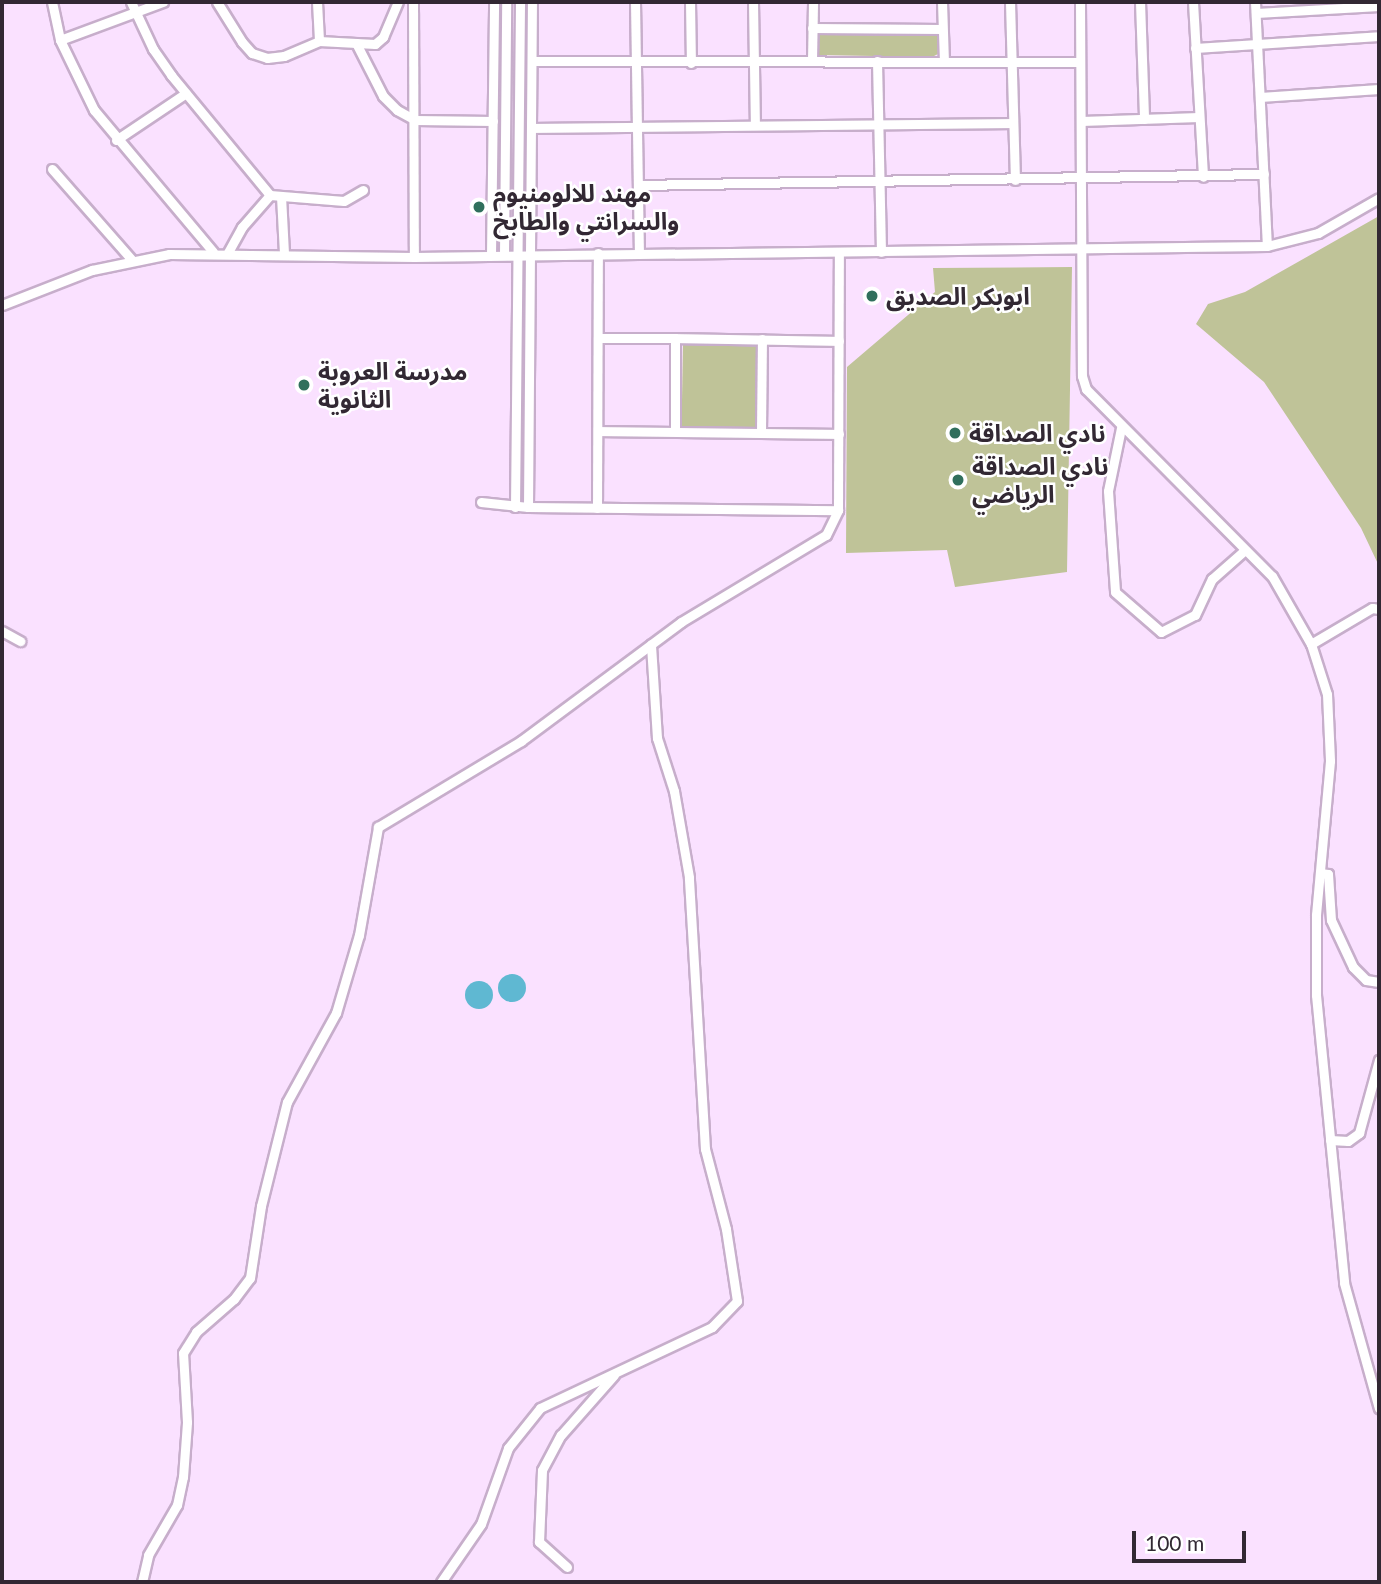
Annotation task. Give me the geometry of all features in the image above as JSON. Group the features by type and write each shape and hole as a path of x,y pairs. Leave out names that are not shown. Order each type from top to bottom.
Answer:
{"street":[{"path":"52,2 60,40 85,94 116,140 214,252"},
{"path":"131,2 133,12 153,49 270,195 344,201 363,190"},
{"path":"60,40 163,2"},
{"path":"217,2 243,42 259,56 284,57 319,41 379,41 398,2"},
{"path":"317,2 319,41"},
{"path":"414,2 414,257"},
{"path":"491,255 494,2"},
{"path":"504,254 506,2"},
{"path":"515,507 520,2"},
{"path":"528,507 533,254 532,2"},
{"path":"635,2 639,252"},
{"path":"690,2 691,63"},
{"path":"753,2 755,123"},
{"path":"811,61 813,2"},
{"path":"942,2 944,61"},
{"path":"1010,2 1014,180"},
{"path":"1080,2 1084,250 1082,376 1094,402 1272,576 1311,644 1327,694 1331,729 1314,953 1344,1283 1379,1408"},
{"path":"1140,2 1144,119"},
{"path":"1193,2 1203,177"},
{"path":"1255,2 1267,246"},
{"path":"1256,13 1379,6"},
{"path":"812,28 942,29"},
{"path":"1195,48 1379,36"},
{"path":"356,43 383,96 415,120 493,121"},
{"path":"533,61 1080,62"},
{"path":"877,61 881,252"},
{"path":"1260,97 1379,89"},
{"path":"116,140 186,93"},
{"path":"1081,121 1199,117"},
{"path":"533,128 755,123 1012,123"},
{"path":"52,169 132,260"},
{"path":"638,185 1264,174"},
{"path":"228,253 242,226 270,195"},
{"path":"281,196 284,254"},
{"path":"2,305 80,274 132,260 214,252 414,257 1267,246 1318,233 1379,198"},
{"path":"142,1582 148,1555 177,1505 183,1477 187,1422 183,1353 196,1332 234,1299 250,1278 261,1206 287,1102 331,1025 359,935 376,831 386,820 521,741 651,644 826,535 838,510 839,252"},
{"path":"597,508 598,253"},
{"path":"599,338 839,341"},
{"path":"675,338 675,431"},
{"path":"761,432 762,340"},
{"path":"1121,428 1108,491 1115,592 1161,632 1195,615 1212,579 1245,550"},
{"path":"598,430 839,433"},
{"path":"481,502 515,507 838,510"},
{"path":"1311,644 1372,608 1379,609"},
{"path":"2,631 20,641"},
{"path":"440,1582 481,1524 508,1448 529,1419 556,1398 615,1374 712,1327 729,1313 737,1296 705,1149 689,877 674,791 657,738 651,644"},
{"path":"1320,873 1328,874 1331,920 1353,967 1366,980 1379,982"},
{"path":"1330,1140 1348,1141 1359,1133 1379,1060"},
{"path":"567,1567 539,1542 542,1470 561,1435 615,1374"}],"green space":[{"path":"938,31 942,52 932,57 817,55 818,36 822,32"},
{"path":"1379,216 1379,566 1361,528 1264,382 1196,324 1208,304 1245,292"},
{"name":"نادي الصداقة الرياضي","path":"1072,267 1067,572 955,587 947,550 846,553 847,367 935,292 933,268"},
{"path":"683,343 758,344 757,428 682,427"}],"water":[{"path":"512,974 522,978 526,988 522,998 512,1002 502,998 498,988 502,978"},
{"path":"479,981 489,985 493,995 489,1005 479,1009 469,1005 465,995 469,985"}],"place":[{"name":"مهند للالومنيوم والسرانتي والطابخ","path":"479,207"},
{"name":"ابوبكر الصديق","path":"872,296"},
{"name":"مدرسة العروبة الثانوية","path":"304,385"},
{"name":"نادي الصداقة","path":"955,433"},
{"name":"نادي الصداقة الرياضي","path":"958,480"}]}
